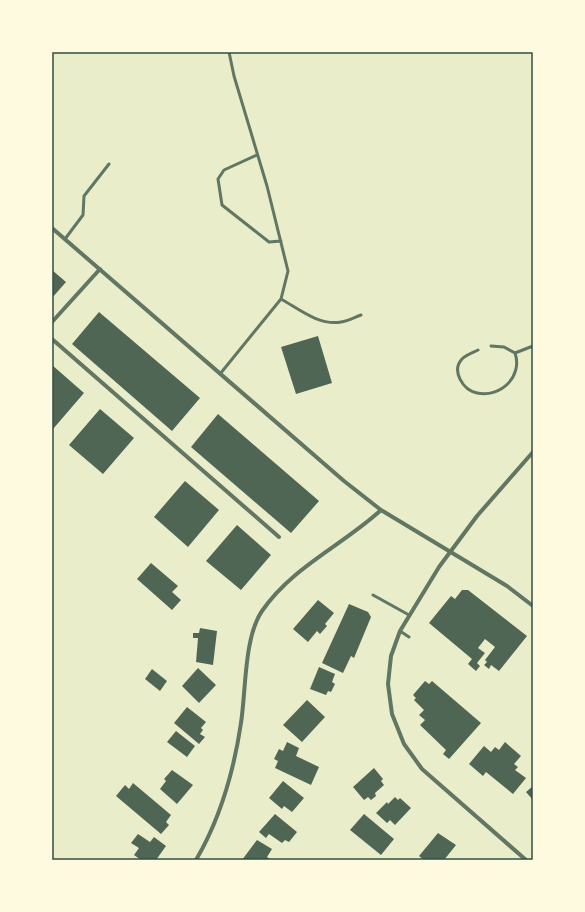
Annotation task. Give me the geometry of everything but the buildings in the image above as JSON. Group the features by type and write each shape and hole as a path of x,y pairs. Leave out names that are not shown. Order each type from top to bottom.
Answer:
{"street":[{"path":"52,228 344,481 381,510 506,586 533,606"},
{"path":"52,322 100,269"},
{"path":"52,339 279,537"},
{"path":"526,860 422,769 404,744 392,714 388,684 391,656 400,631 449,551 477,516 533,452"},
{"path":"196,860 218,812 233,768 241,723 251,638 261,612 303,568 365,525 381,510"}],"lane":[{"path":"220,374 281,299 288,270 267,186 256,155 234,76 230,52"},
{"path":"256,155 224,170 218,178 222,204 269,242 281,241"},
{"path":"65,239 83,215 84,196 109,164"},
{"path":"281,299 312,317 326,322 341,322 361,315"},
{"path":"491,346 504,347 515,353 533,346"},
{"path":"478,350 461,360 458,365 458,375 465,387 470,391 481,394 500,390 512,380 517,370 515,353"},
{"path":"373,594 409,615"},
{"path":"400,631 410,636"}]}
